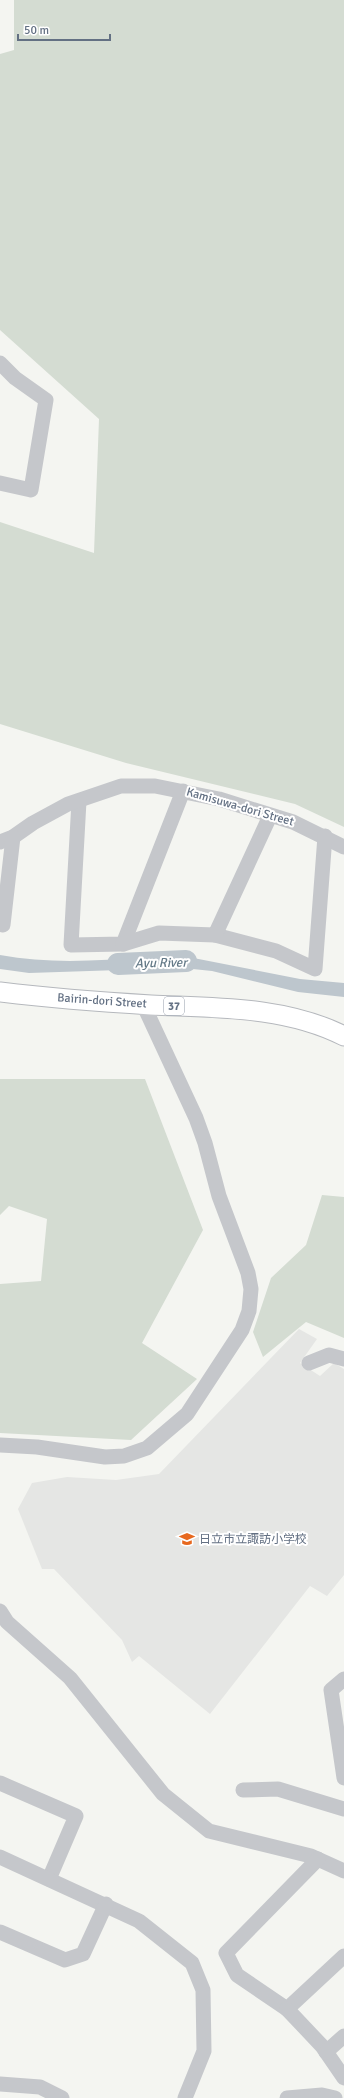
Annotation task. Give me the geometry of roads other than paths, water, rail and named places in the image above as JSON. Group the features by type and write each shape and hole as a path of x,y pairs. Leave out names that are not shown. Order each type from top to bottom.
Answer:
{"main road":[{"name":"Bairin-dori Street","path":"0,992 277,1013 310,1021 344,1036"}],"street":[{"path":"0,363 15,378 46,400 31,490 0,483"},
{"name":"Kamisuwa-dori Street","path":"6,840 50,813 79,801 121,786 155,786 219,799 293,822 325,836 344,847"},
{"path":"123,944 183,791"},
{"path":"79,801 71,945 123,944 158,933 215,935 276,950 315,969 325,836"},
{"path":"215,935 270,816"},
{"path":"3,926 6,840"},
{"path":"0,1445 37,1447 105,1458 124,1456 146,1448 187,1414 242,1330 249,1311 251,1289 248,1273 219,1196 205,1143 193,1111 143,1004"},
{"path":"309,1363 329,1355 344,1359"},
{"path":"0,1611 7,1622 70,1678 163,1794 209,1831 318,1859 344,1871"},
{"path":"344,1679 331,1690 344,1778"},
{"path":"0,1783 76,1816 49,1879"},
{"path":"243,1790 278,1789 344,1809"},
{"path":"0,1857 106,1904 140,1921 192,1963 203,1990 204,2051 185,2098"},
{"path":"287,2098 322,2095 334,2098 344,2078 326,2052 288,2009 237,1975 226,1953 318,1859"},
{"path":"0,1932 65,1960 83,1954 106,1904"},
{"path":"288,2009 344,1956"},
{"path":"326,2052 344,2036"},
{"path":"0,2084 40,2087 62,2098"}],"water":[{"path":"173,954 300,979 344,983 344,997 298,992 212,971 183,968 158,968 152,956"},
{"path":"0,955 54,961 109,960 146,957 150,969 29,973 0,969"}],"waterway":[{"name":"Ayu River","path":"118,964 186,961"}],"place":[{"name":"日立市立諏訪小学校","path":"187,1539"}]}
